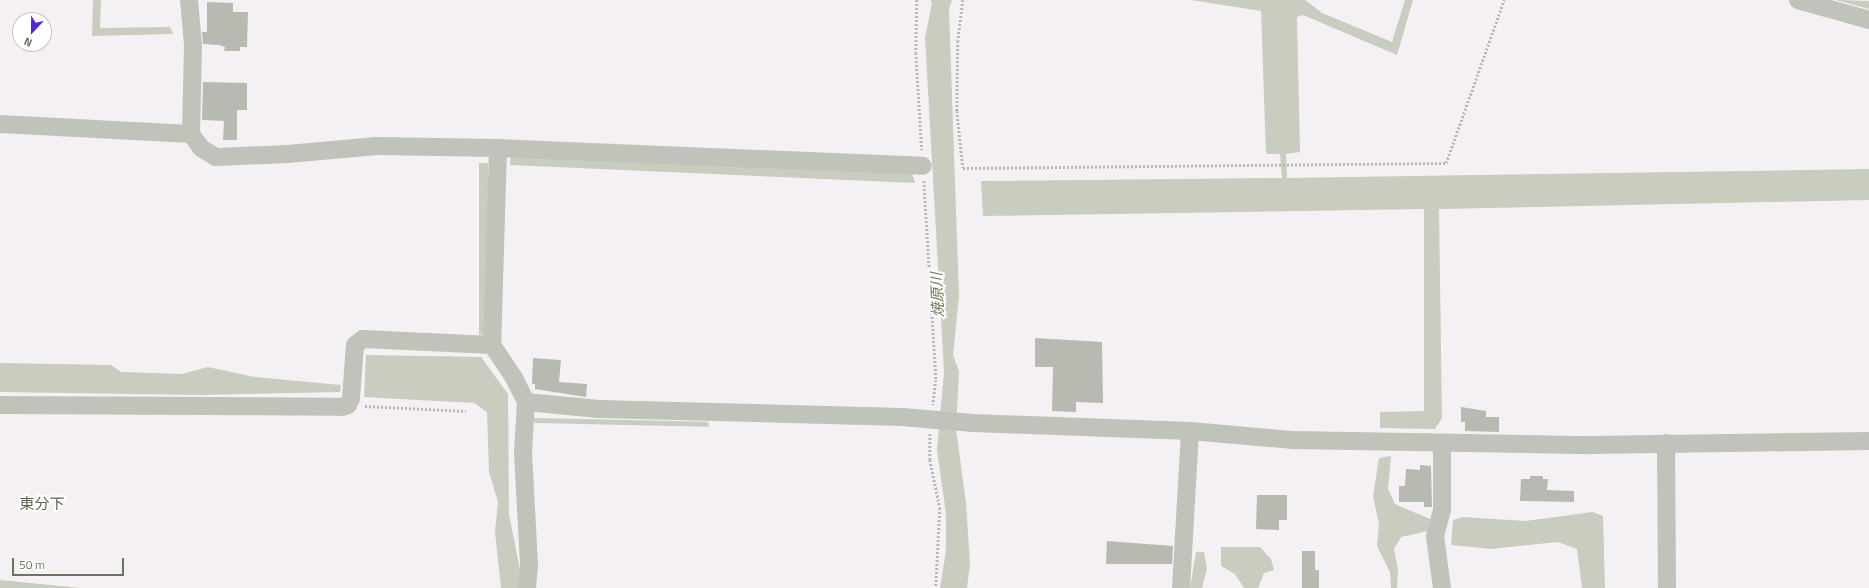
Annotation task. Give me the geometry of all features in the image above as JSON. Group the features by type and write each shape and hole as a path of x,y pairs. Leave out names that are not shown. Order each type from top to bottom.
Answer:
{"street":[{"path":"189,0 193,46 191,134 200,148 216,157 288,154 377,146 498,148 923,166"},
{"path":"1798,0 1869,20"},
{"path":"0,124 191,134"},
{"path":"498,148 492,345 514,378 526,402 523,453 530,565 527,588"},
{"path":"0,406 342,407 348,405 351,398 354,345 362,340 492,345"},
{"path":"526,402 599,409 931,419 973,423 1190,431 1292,440 1442,443 1869,441"},
{"path":"1181,588 1190,431"},
{"path":"1442,443 1442,510 1435,536 1442,588"},
{"path":"1666,443 1667,588"}],"path":[{"path":"917,0 916,53 936,380 931,419 930,460 940,508 936,588"},
{"path":"963,0 958,41 957,112 963,168 1446,164 1504,0"},
{"path":"348,405 466,411"}],"shaded area":[{"path":"93,0 101,0 100,28 170,27 173,34 92,36"},
{"path":"930,0 952,0 949,9 959,296 953,355 959,371 956,429 966,503 970,564 967,588 940,588 946,551 946,514 937,450 944,372 925,38 932,3"},
{"path":"1191,0 1305,0 1322,13 1392,42 1405,0 1413,0 1397,55 1303,15 1297,17 1300,152 1286,154 1287,178 1869,169 1869,200 1439,209 1442,418 1435,429 1380,428 1380,412 1424,411 1424,209 983,216 981,181 1282,178 1280,154 1266,154 1261,11"},
{"path":"1836,0 1869,1 1869,9"},
{"path":"511,153 912,173 915,183 510,165"},
{"path":"479,163 488,163 488,335 479,335"},
{"path":"366,355 481,357 508,394 509,514 521,575 518,588 501,588 495,532 498,502 489,472 487,412 474,403 364,397"},
{"path":"0,363 111,365 121,372 182,374 208,367 255,377 341,385 340,392 202,395 0,392"},
{"path":"1391,456 1388,489 1395,504 1430,519 1428,531 1401,537 1394,549 1398,570 1397,588 1391,588 1390,572 1377,546 1379,524 1373,496 1379,458"},
{"path":"1593,512 1603,516 1605,588 1582,588 1577,549 1558,542 1491,549 1451,545 1453,520 1464,517 1525,521"},
{"path":"1221,547 1260,547 1271,559 1274,570 1264,573 1258,588 1244,588 1235,574 1221,566"},
{"path":"1196,552 1204,552 1207,568 1202,588 1190,588"},
{"path":"0,580 81,588 0,588"}],"building":[{"path":"207,2 233,3 233,12 248,12 247,47 240,47 240,51 224,51 225,47 219,45 203,44 202,32 207,32"},
{"path":"203,82 247,83 247,110 237,110 237,140 223,140 224,121 202,120"},
{"path":"1035,338 1102,342 1103,403 1076,402 1076,412 1052,411 1053,367 1035,367"},
{"path":"533,358 561,360 559,382 587,384 586,397 535,389 535,384 532,384"},
{"path":"1461,407 1486,411 1486,417 1499,417 1499,432 1465,431 1465,422 1461,422"},
{"path":"1420,465 1431,466 1432,507 1424,507 1424,502 1399,502 1399,486 1405,486 1406,469 1420,470"},
{"path":"1530,476 1543,476 1543,479 1548,479 1547,490 1574,491 1574,502 1520,501 1521,479 1530,479"},
{"path":"1257,495 1287,495 1287,520 1279,520 1279,530 1256,529"},
{"path":"1107,541 1173,546 1172,564 1106,564"},
{"path":"1302,551 1315,551 1315,570 1319,570 1319,588 1302,588"}],"waterway":[{"path":"536,420 706,424"}],"district":[{"name":"東分下","path":"42,504"}],"water label":[{"name":"焼原川","path":"937,295"}]}
